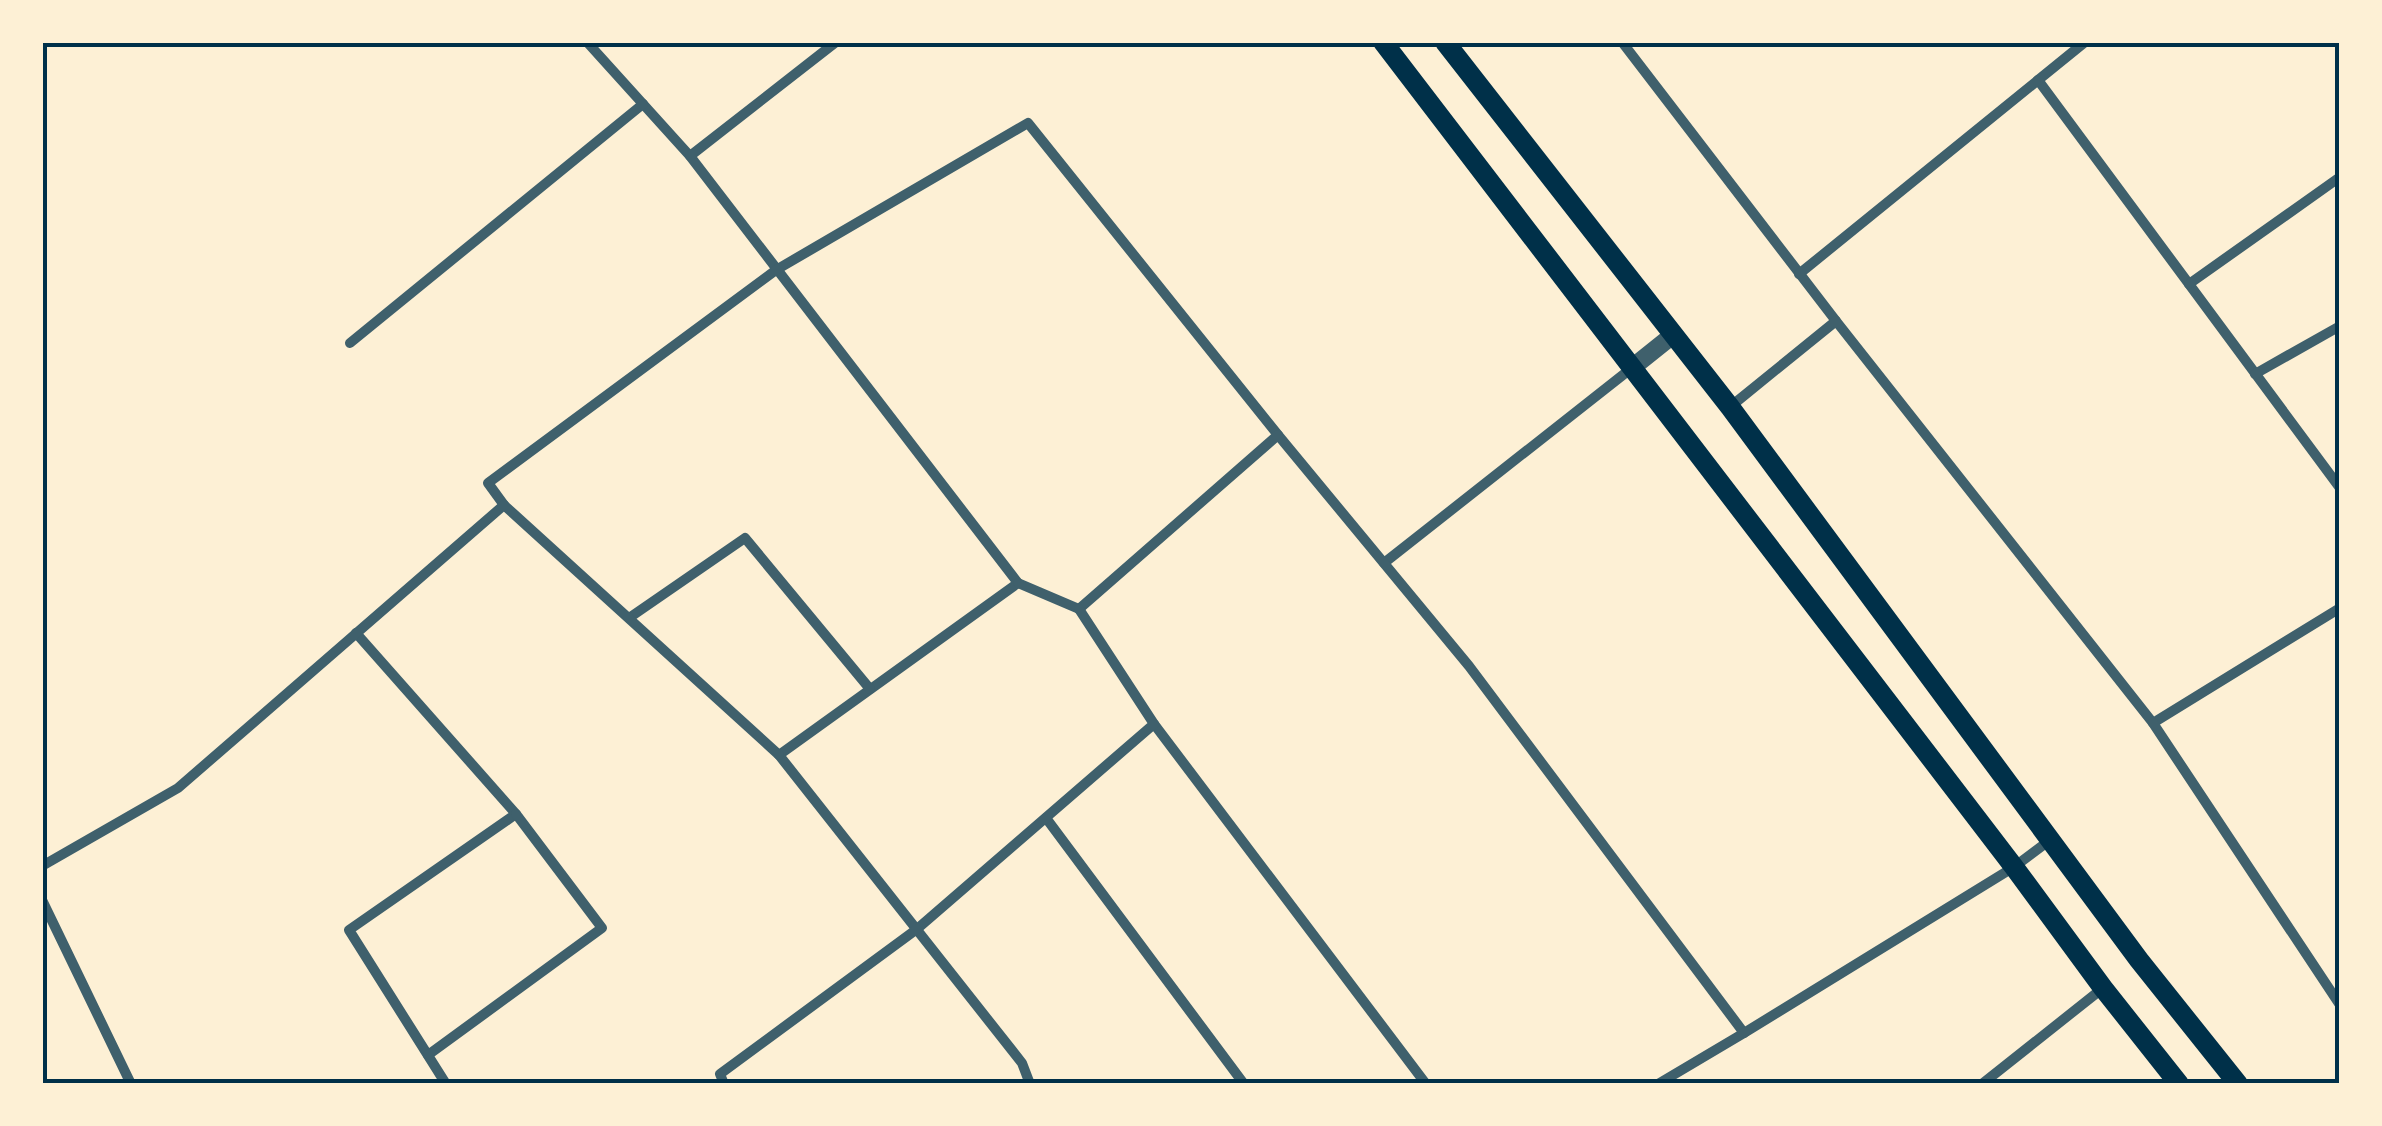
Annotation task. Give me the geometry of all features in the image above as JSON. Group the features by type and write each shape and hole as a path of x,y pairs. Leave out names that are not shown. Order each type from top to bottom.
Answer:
{"main road":[{"path":"1383,42 2179,1084"},
{"path":"1445,42 1730,408 2140,960 2238,1084"}],"street":[{"path":"587,42 690,156 1018,583 1079,609 1154,724 1426,1084"},
{"path":"690,156 836,42"},
{"path":"1622,42 1799,274 2153,722 2340,1005"},
{"path":"1799,274 2085,42"},
{"path":"2038,80 2340,488"},
{"path":"350,343 643,104"},
{"path":"1030,1084 1022,1063 778,755 504,504 488,482 776,270 1028,123 1469,666 1744,1033"},
{"path":"2189,284 2340,177"},
{"path":"1730,408 1836,321"},
{"path":"2255,374 2340,326"},
{"path":"1384,564 1674,335"},
{"path":"1079,609 1278,435"},
{"path":"42,866 178,788 504,504"},
{"path":"629,618 745,538 870,689"},
{"path":"778,755 1018,583"},
{"path":"2153,722 2340,608"},
{"path":"356,633 516,814 602,928 428,1055"},
{"path":"724,1084 720,1074 917,930 1154,724"},
{"path":"446,1084 350,930 516,814"},
{"path":"1046,818 1244,1084"},
{"path":"1658,1084 2014,867 2050,840"},
{"path":"42,900 131,1084"},
{"path":"1982,1084 2103,988"}]}
